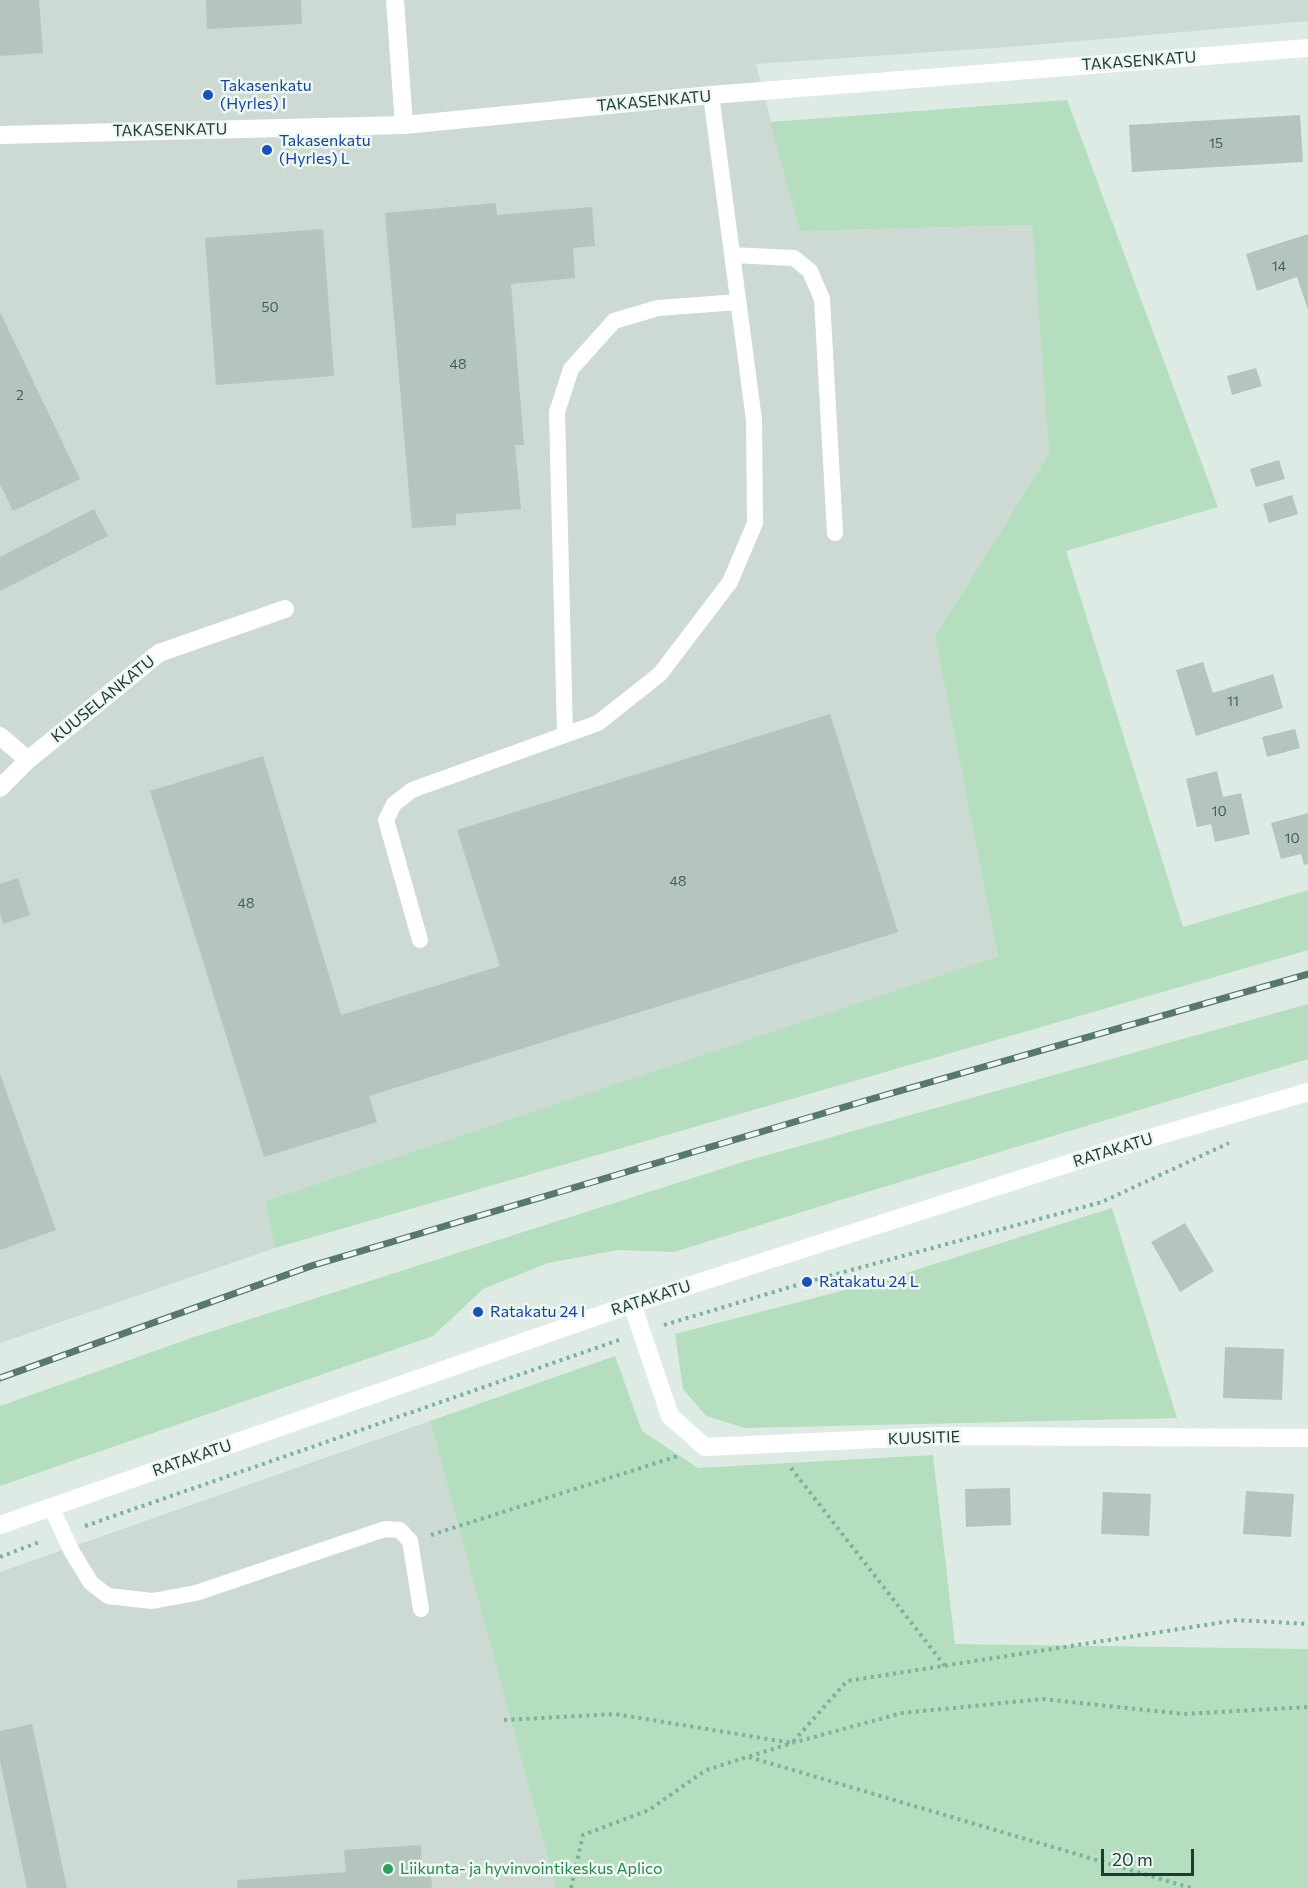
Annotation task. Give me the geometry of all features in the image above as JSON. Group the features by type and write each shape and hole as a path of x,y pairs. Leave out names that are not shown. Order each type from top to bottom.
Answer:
{"street":[{"path":"395,0 404,125"},
{"name":"TAKASENKATU","path":"0,135 404,125 711,95 1308,48"},
{"name":"KUUSELANKATU","path":"0,788 28,760 159,653 285,609"},
{"path":"0,736 28,760"},
{"name":"RATAKATU","path":"0,1525 632,1304 1123,1146 1308,1092"},
{"path":"632,1304 670,1416 705,1447"},
{"name":"KUUSITIE","path":"705,1447 940,1436 1308,1438"}],"lane":[{"path":"420,940 386,820 394,804 412,790 598,723 660,674 730,582 755,523 754,420 711,95"},
{"path":"732,255 794,258 810,271 822,299 835,533"},
{"path":"565,735 557,412 571,369 614,321 658,308 738,302"},
{"path":"51,1507 72,1552 91,1583 108,1596 152,1601 196,1593 385,1529 400,1530 410,1541 421,1609"}],"path":[{"path":"772,1444 945,1666"},
{"path":"410,1541 705,1447"},
{"path":"792,1743 847,1681 1237,1620 1308,1624"},
{"path":"571,1888 583,1835 649,1810 706,1770 792,1743 902,1713 1043,1699 1183,1714 1308,1707"},
{"path":"504,1720 615,1714 792,1743"},
{"path":"748,1756 1191,1888"}],"shaded area":[{"path":"0,0 1308,0 1308,21 1022,46 756,64 800,231 1032,225 1049,453 935,637 998,956 265,1201 275,1248 0,1343"},
{"path":"430,1421 556,1888 0,1888 0,1572"}],"green space":[{"path":"1067,100 1218,507 1066,551 1183,927 1308,890 1308,950 275,1248 265,1201 998,956 935,637 1049,453 1032,225 800,231 770,122"},
{"path":"1308,1004 1308,1059 674,1252 617,1250 548,1263 483,1289 433,1336 0,1486 0,1406 197,1336 746,1161"},
{"path":"1112,1208 1177,1418 745,1428 706,1416 683,1389 675,1334 884,1280"},
{"path":"615,1356 642,1431 698,1468 933,1455 955,1644 1308,1649 1308,1888 556,1888 430,1421"}],"building":[{"path":"0,0 39,0 43,53 0,56"},
{"path":"206,0 301,0 302,24 207,29"},
{"path":"1300,115 1303,162 1132,172 1129,125"},
{"path":"496,203 497,215 592,207 595,246 573,248 575,278 511,284 524,445 515,445 521,509 456,514 456,525 412,528 385,213"},
{"path":"323,229 334,376 216,385 205,238"},
{"path":"1308,234 1308,310 1297,277 1257,291 1246,254"},
{"path":"0,312 80,479 13,511 0,484"},
{"path":"1256,368 1262,386 1232,395 1227,376"},
{"path":"1279,460 1285,479 1256,487 1250,469"},
{"path":"1292,495 1298,514 1269,523 1263,504"},
{"path":"94,509 108,536 0,591 0,557"},
{"path":"1203,662 1213,693 1273,674 1283,708 1196,736 1176,670"},
{"path":"830,714 898,932 369,1096 377,1122 264,1157 150,791 263,756 341,1015 500,966 457,830"},
{"path":"1295,729 1300,748 1267,757 1262,737"},
{"path":"1217,771 1223,797 1241,793 1250,834 1215,842 1211,824 1197,827 1186,779"},
{"path":"1308,813 1308,864 1304,865 1301,854 1281,859 1271,823"},
{"path":"18,878 30,915 3,924 0,913 0,884"},
{"path":"0,1074 56,1230 0,1250"},
{"path":"1185,1223 1214,1271 1180,1292 1151,1242"},
{"path":"1225,1347 1284,1349 1282,1400 1223,1398"},
{"path":"1010,1488 1011,1525 966,1527 965,1489"},
{"path":"1246,1491 1294,1494 1291,1537 1243,1534"},
{"path":"1103,1492 1151,1494 1149,1536 1101,1534"},
{"path":"32,1724 67,1888 27,1888 0,1761 0,1731"},
{"name":"Liikunta- ja hyvinvointikeskus Aplico","path":"421,1845 422,1866 430,1866 432,1888 238,1888 237,1880 346,1872 344,1850"}],"railway":[{"path":"0,1378 311,1266 868,1100 1308,974"}],"place":[{"name":"Takasenkatu (Hyrles) I","path":"208,95"},
{"name":"Takasenkatu (Hyrles) L","path":"267,150"},
{"name":"Ratakatu 24 L","path":"807,1282"},
{"name":"Ratakatu 24 I","path":"478,1312"},
{"name":"Liikunta- ja hyvinvointikeskus Aplico","path":"388,1869"}]}
